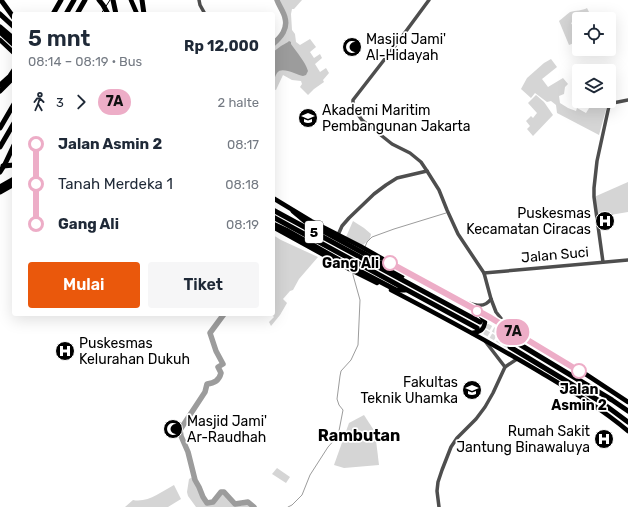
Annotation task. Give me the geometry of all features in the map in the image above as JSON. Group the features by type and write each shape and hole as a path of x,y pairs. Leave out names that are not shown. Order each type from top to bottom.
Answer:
{"highway":[{"path":"1,0 12,15"},
{"path":"54,12 62,0"},
{"path":"67,12 74,0"},
{"path":"78,12 85,0"},
{"path":"113,0 113,12"},
{"path":"113,0 116,12"},
{"path":"142,0 144,12"},
{"path":"100,1 107,12"},
{"path":"0,14 12,25"},
{"path":"0,27 12,37"},
{"path":"0,32 12,47"},
{"path":"0,85 12,73"},
{"path":"0,91 12,79"},
{"path":"0,128 12,107"},
{"path":"0,147 12,126"},
{"path":"0,172 12,149"},
{"path":"0,166 12,165"},
{"path":"0,186 12,180"},
{"path":"0,192 12,185"},
{"name":"5","path":"275,211 358,250"},
{"path":"293,211 305,221 365,254 409,280 415,286 480,322"},
{"name":"5","path":"275,218 352,266 360,264 477,328"},
{"path":"275,221 296,230"},
{"path":"275,225 352,266 358,272 396,290 407,290"},
{"path":"514,341 612,400 627,411"},
{"path":"510,347 588,394 628,422"},
{"path":"619,415 628,425"}],"main road":[{"path":"131,0 136,12"},
{"path":"0,40 12,47"},
{"path":"275,199 293,211 338,235 358,250"},
{"path":"275,228 352,266"},
{"path":"365,254 474,309 587,375 628,402"},
{"path":"358,272 424,306 518,359 584,399 628,431"},
{"path":"472,333 481,331 485,324 483,318 474,309"}],"street":[{"path":"199,0 203,12"},
{"path":"429,0 353,100 353,108 362,120 392,144 410,153 421,162 439,190 458,234 484,273 491,299 498,315 510,330"},
{"path":"603,262 594,197 598,161 609,106 613,103 628,100"},
{"path":"338,235 349,218 386,184 397,178 427,171"},
{"name":"Jalan Suci","path":"484,273 628,260"},
{"path":"457,300 479,306 487,304 491,299"},
{"path":"485,340 505,368"},
{"path":"439,507 438,482 450,448 457,438 476,419 489,400 505,368 518,359"}],"shaded area":[{"path":"280,0 302,0 294,9 292,9 291,14 292,30 295,34 296,42 300,45 310,39 316,47 310,52 314,58 320,54 322,58 315,64 320,72 326,68 329,73 323,80 324,82 308,95 300,87 302,84 301,81 292,80 283,75 275,90 275,43 283,36 287,24 286,15"},
{"path":"587,8 589,12 572,12 572,44 569,45 559,21 570,12"},
{"path":"288,42 291,42 307,67 308,71 306,75 303,76 282,70 276,74 275,77 275,50"},
{"path":"551,59 557,67 542,79 548,87 563,78 568,84 565,87 564,94 559,96 560,103 568,108 576,111 577,108 586,113 589,108 606,108 599,135 557,113 556,105 551,101 547,102 535,93 531,98 521,89 527,78 544,63"},
{"path":"536,95 544,102 553,115 533,136 527,129 530,126 526,121 531,116 533,118 537,113 528,103"},
{"path":"628,182 628,212 598,217 594,197"},
{"path":"353,221 371,234 370,239 363,245 346,237"},
{"path":"275,236 318,257 299,279 293,290 290,291 283,299 287,303 271,326 269,322 274,317"},
{"path":"364,415 375,432 379,465 344,468 334,465 349,423"},
{"path":"277,468 290,477 286,483 272,474"},
{"path":"193,477 202,497 207,503 213,503 223,493 237,505 240,506 249,503 253,507 196,507 188,496 187,492 189,479"},
{"path":"174,485 181,499 168,507 125,507 133,500 144,500 159,494"}],"waterway":[{"path":"275,42 281,36 286,26 284,16 277,0"},
{"path":"365,247 367,242 372,237 446,213"},
{"path":"288,507 302,495 310,475 328,447 338,436 343,410 337,399 341,371 351,360 358,345 360,300 353,274"},
{"path":"223,316 210,333 216,351 223,364 218,367 221,373 220,376 216,381 207,384 205,392 180,430 188,452 195,480 207,503 213,502 221,492 224,492 235,504 248,502 254,507"}],"tunnel":[{"path":"480,322 514,341"},
{"path":"478,328 510,347"}],"tram line":[{"path":"102,12 110,0"},
{"path":"0,83 12,78"}],"bus line":[{"name":"7A","path":"390,263 491,318 579,371"}],"place":[{"name":"Masjid Jami' Al-Hidayah","path":"352,47"},
{"name":"Akademi Maritim Pembangunan Jakarta","path":"308,118"},
{"name":"Puskesmas Kecamatan Ciracas","path":"605,221"},
{"name":"Gang Ali","path":"390,263"},
{"name":"Puskesmas Kelurahan Dukuh","path":"65,351"},
{"name":"Jalan Asmin 2","path":"579,371"},
{"name":"Fakultas Teknik Uhamka","path":"472,390"},
{"name":"Masjid Jami' Ar-Raudhah","path":"173,429"},
{"name":"Rumah Sakit Jantung Binawaluya","path":"604,439"}],"district":[{"name":"Rambutan","path":"359,435"}]}
